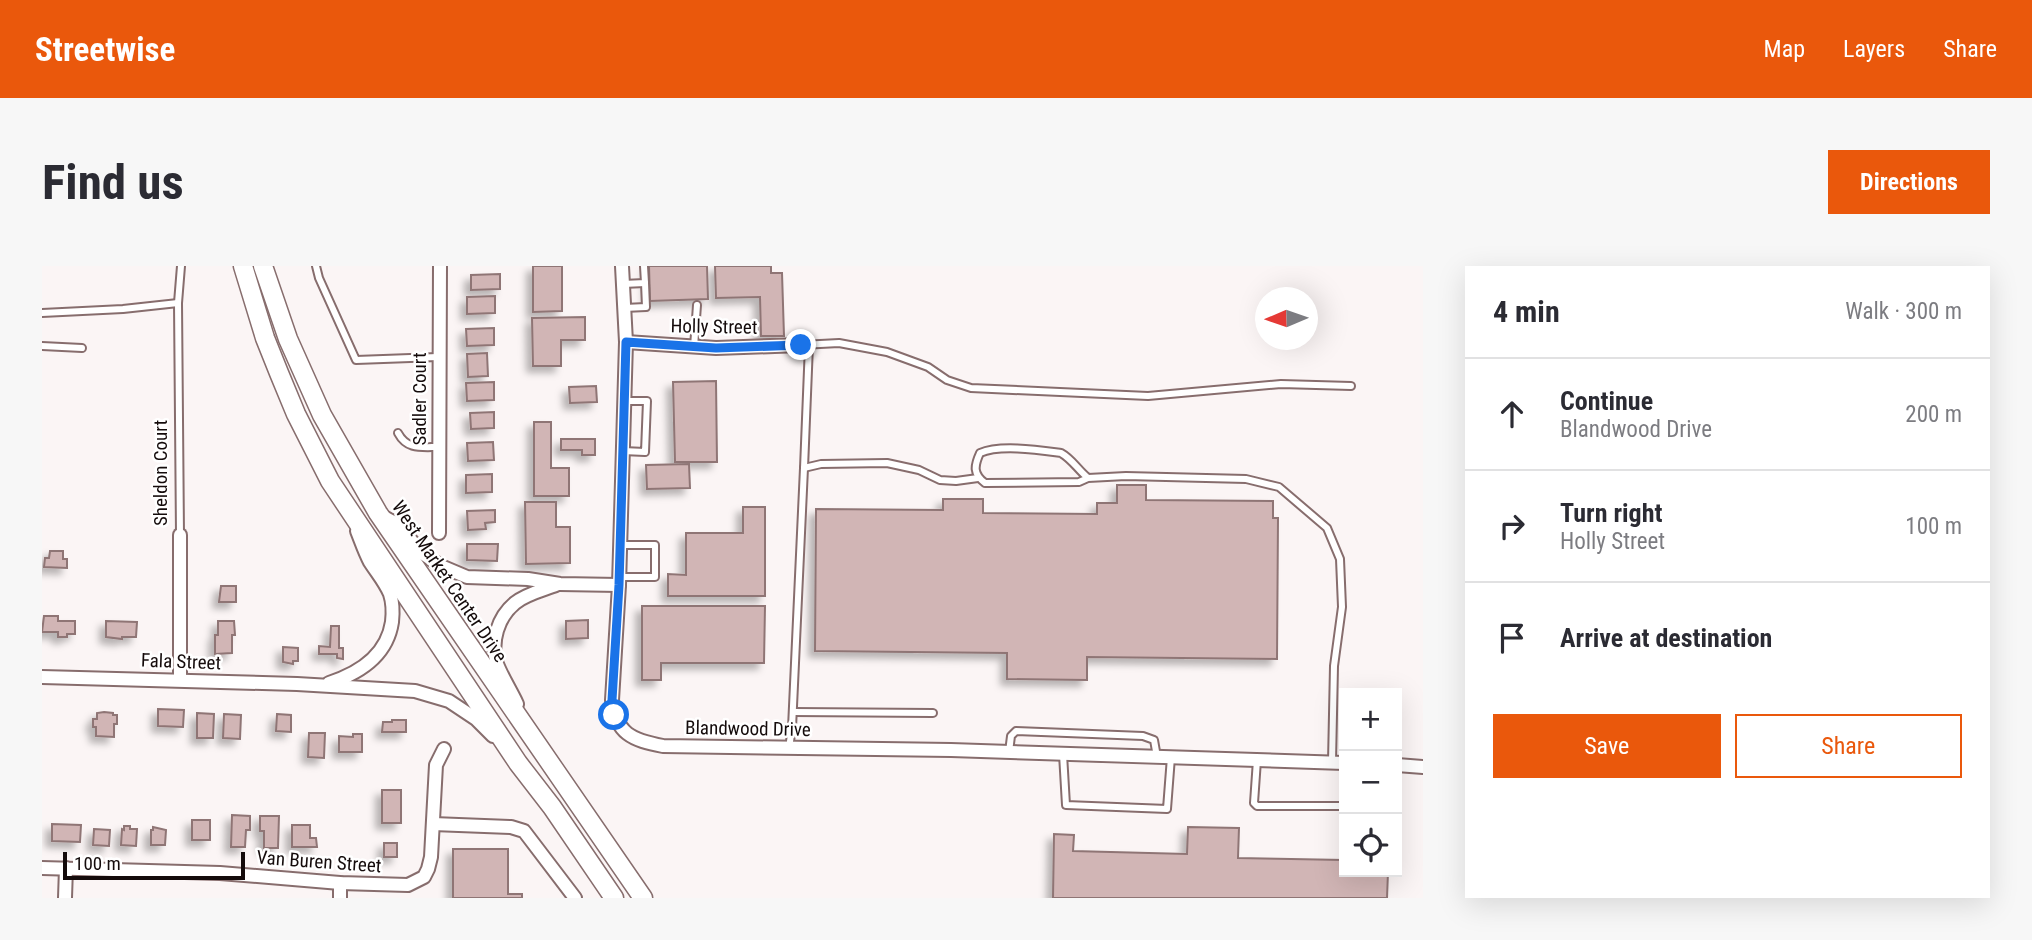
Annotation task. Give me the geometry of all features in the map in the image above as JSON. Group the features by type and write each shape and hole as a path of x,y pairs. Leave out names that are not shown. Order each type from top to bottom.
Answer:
{"main road":[{"path":"243,266 265,338 296,414 330,481 518,763 552,807 614,898"},
{"name":"West Market Center Drive","path":"263,266 288,339 322,415 378,513 643,898"}],"street":[{"name":"Sadler Court","path":"439,533 440,266"},
{"name":"Blandwood Drive","path":"622,266 626,342 619,581 612,700 614,715 620,726 640,742 663,746 1009,752 1338,763"},
{"name":"Holly Street","path":"626,342 716,348 805,345"},
{"name":"Fala Street","path":"319,686 353,674 373,659 381,651 391,625 391,596 369,560 347,505"},
{"path":"378,513 397,524 422,553 440,566 467,577 528,579 560,584 619,581"},
{"name":"Sheldon Court","path":"180,535 180,679"},
{"path":"538,746 496,662 494,641 496,628 515,604 536,592 560,584"},
{"name":"Fala Street","path":"42,677 180,679 415,691 449,701 476,719 518,763"},
{"path":"444,748 436,765 433,824 511,827 524,831 575,898"},
{"path":"1402,766 1423,768"},
{"name":"Van Buren Street","path":"42,868 220,873 340,883 408,885 424,877 428,869 433,824"},
{"path":"65,869 65,898"},
{"path":"340,883 340,898"}],"lane":[{"name":"Sheldon Court","path":"180,535 178,303 181,266"},
{"path":"316,266 318,278 356,360 439,357"},
{"path":"624,308 646,307 644,266"},
{"path":"623,284 645,283"},
{"path":"42,313 178,303"},
{"path":"694,346 696,305"},
{"path":"789,748 804,468 805,345 839,344 887,352 928,367 947,380 971,388 1148,396 1281,384 1351,386"},
{"path":"42,346 82,348"},
{"path":"623,452 645,452 647,401 624,401"},
{"path":"398,433 402,440 412,447 439,447"},
{"path":"1088,478 1068,457 1060,453 986,450 980,453 975,464 978,478 985,483 1079,482 1088,478 1126,476 1246,479 1279,487 1326,528 1340,559 1342,607 1334,666 1338,763"},
{"path":"804,468 821,464 887,463 919,470 940,480 978,478"},
{"path":"619,581 655,577 655,545 620,545"},
{"path":"793,712 933,713"},
{"path":"1009,752 1011,736 1016,731 1143,736 1154,740 1157,757"},
{"path":"1063,754 1066,805 1167,809 1171,757"},
{"path":"1256,760 1254,803 1257,806 1339,806"}],"building":[{"path":"533,266 562,266 562,311 533,312"},
{"path":"649,266 707,266 708,299 650,301"},
{"path":"715,266 771,266 771,273 782,273 784,336 761,336 760,297 716,298"},
{"path":"500,274 500,289 471,290 471,275"},
{"path":"495,296 495,313 467,314 467,297"},
{"path":"585,317 585,340 561,340 561,366 533,366 532,318"},
{"path":"494,328 494,345 467,346 466,329"},
{"path":"487,353 488,376 468,377 467,354"},
{"path":"716,381 717,462 675,462 673,382"},
{"path":"494,382 494,400 467,401 466,383"},
{"path":"596,386 597,402 570,403 569,387"},
{"path":"494,412 494,428 471,429 470,413"},
{"path":"534,422 551,422 551,468 569,468 569,496 534,496"},
{"path":"561,439 595,439 595,455 582,455 582,450 561,450"},
{"path":"493,442 494,460 468,461 467,443"},
{"path":"689,464 690,488 647,489 646,465"},
{"path":"492,474 492,492 466,493 466,475"},
{"path":"1117,485 1146,485 1146,500 1273,501 1273,518 1278,518 1277,659 1087,657 1087,680 1007,679 1007,653 815,651 816,509 943,510 943,499 983,499 983,513 1097,514 1097,503 1117,503"},
{"path":"525,502 556,502 556,527 570,527 570,563 526,564"},
{"path":"743,507 765,507 765,596 668,596 668,574 686,575 686,533 743,533"},
{"path":"495,510 495,522 485,523 486,529 468,530 467,511"},
{"path":"467,544 498,544 497,561 467,560"},
{"path":"50,551 63,551 67,568 44,567 45,558 49,558"},
{"path":"221,586 236,586 236,602 219,602"},
{"path":"642,606 765,606 764,663 661,663 661,680 642,680"},
{"path":"44,616 58,616 58,621 75,621 75,634 58,637 58,632 42,632"},
{"path":"588,620 588,638 566,639 566,621"},
{"path":"106,621 137,622 136,637 106,637"},
{"path":"218,621 234,621 232,653 215,654"},
{"path":"331,626 339,626 339,648 343,648 343,659 337,658 337,654 319,654 319,646 330,647"},
{"path":"283,647 298,648 298,661 293,661 293,664 283,662"},
{"path":"158,709 184,710 183,727 158,726"},
{"path":"97,713 117,715 114,737 96,736 93,719 97,719"},
{"path":"197,713 214,714 213,738 197,738"},
{"path":"224,714 241,715 240,739 223,738"},
{"path":"277,714 291,715 291,732 276,731"},
{"path":"406,720 406,732 382,732 383,722"},
{"path":"309,733 325,733 324,758 308,757"},
{"path":"353,734 362,734 362,752 339,752 339,736 353,737"},
{"path":"382,790 401,790 401,823 382,823"},
{"path":"232,815 250,816 250,830 246,830 245,847 231,847"},
{"path":"260,816 279,816 278,848 264,848 264,831 260,831"},
{"path":"192,820 210,820 210,840 192,840"},
{"path":"52,824 81,825 80,842 52,841"},
{"path":"292,825 310,825 310,838 316,838 317,847 292,847"},
{"path":"124,826 137,829 136,846 121,845"},
{"path":"153,827 166,830 165,845 151,845"},
{"path":"1188,827 1239,828 1238,858 1339,860 1339,877 1388,877 1387,898 1053,898 1054,834 1074,835 1073,851 1187,854"},
{"path":"94,829 110,830 109,846 93,845"},
{"path":"384,843 397,843 397,857 384,857"},
{"path":"453,849 508,849 508,894 522,894 522,898 453,898"}],"route":[{"path":"614,715 612,700 619,585 626,342 716,348 801,345"}]}
